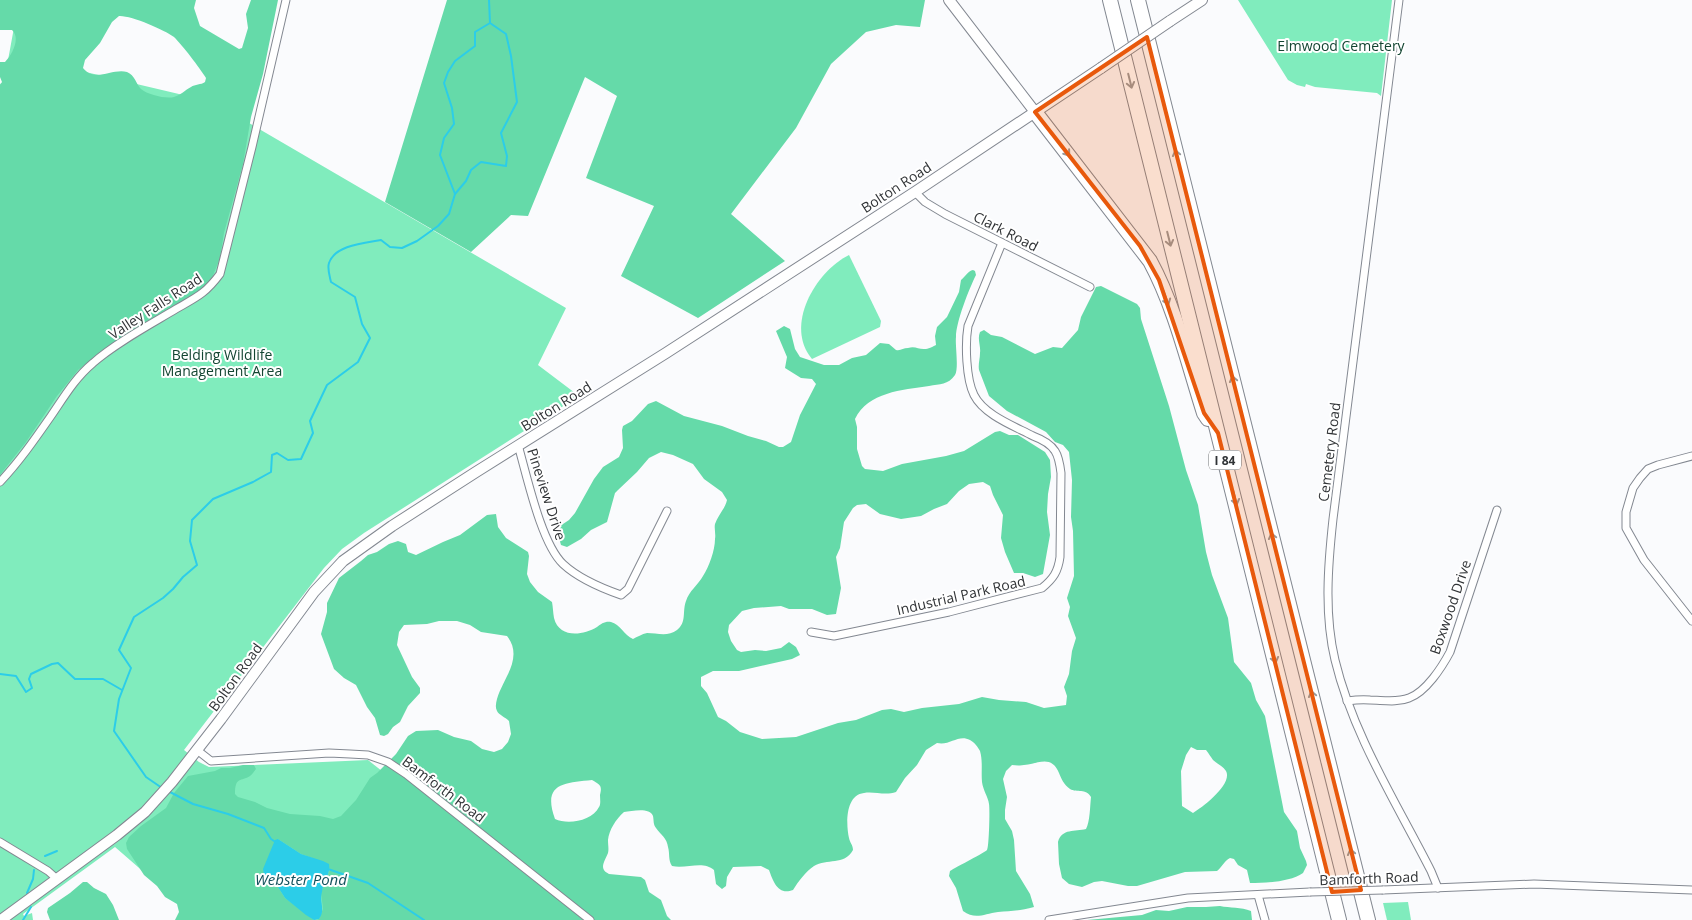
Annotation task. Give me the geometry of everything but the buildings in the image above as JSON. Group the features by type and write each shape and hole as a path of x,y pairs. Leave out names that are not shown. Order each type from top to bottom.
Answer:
{"highway":[{"name":"I 84","path":"1110,0 1339,920"},
{"name":"I 84","path":"1138,0 1368,920"},
{"path":"1035,112 1150,261 1175,324 1204,413 1218,433"}],"street":[{"name":"Valley Falls Road","path":"0,482 30,446 77,377 117,346 194,300 209,289 220,274 286,0"},
{"path":"949,0 1035,112"},
{"name":"Bolton Road","path":"1,920 145,812 197,750 314,592 343,561 392,526 915,192 1202,0"},
{"name":"Cemetery Road","path":"1399,0 1329,554 1329,613 1334,658 1346,701 1363,740 1438,888"},
{"name":"Clark Road","path":"915,192 925,202 1090,287"},
{"name":"Industrial Park Road","path":"811,632 834,636 949,612 1042,588 1052,580 1058,569 1060,557 1061,473 1055,451 1046,442 991,414 981,406 974,395 970,382 966,340 968,326 1002,243"},
{"name":"Pineview Drive","path":"518,445 543,531 554,554 563,565 576,574 611,591 621,595 628,588 667,511"},
{"path":"1692,456 1648,469 1633,488 1626,512 1626,528 1640,553 1692,621"},
{"name":"Boxwood Drive","path":"1346,701 1393,701 1410,698 1422,689 1442,667 1450,652 1497,510"},
{"name":"Bamforth Road","path":"197,750 211,761 329,753 368,755 388,762 406,774 590,920"},
{"path":"0,842 48,870 57,879"},
{"name":"Bamforth Road","path":"1049,920 1188,898 1310,892 1552,884 1692,890"},
{"path":"1258,895 1265,920"}],"highlighted area":[{"path":"1147,37 1361,890 1332,892 1218,433 1204,413 1159,280 1140,246 1035,112"}],"green space":[{"path":"0,0 196,0 194,8 200,26 239,49 242,48 248,28 246,14 251,0 278,0 263,74 251,117 243,164 224,233 220,258 210,283 181,303 120,338 78,370 0,475 0,85 2,82 0,62 5,62 10,55 16,42 16,37 12,30 0,30","holes":["119,16 147,24 174,37 203,73 206,78 205,82 193,86 176,96 157,96 141,89 132,75 127,72 121,71 98,75 88,72 83,68 85,60 100,43 112,22"]},
{"path":"447,0 925,0 920,27 896,25 866,32 831,64 796,128 731,214 785,261 698,318 621,276 654,206 586,178 617,96 585,77 528,216 511,215 471,252 385,202"},
{"name":"Elmwood Cemetery","path":"1238,0 1392,0 1381,96 1377,93 1315,87 1306,84 1305,87 1288,80"},
{"name":"Belding Wildlife Management Area","path":"15,22 39,61 251,111 249,123 566,308 538,365 579,396 364,533 342,549 324,568 184,750 209,767 368,760 570,920 184,920 192,914 115,847 23,914 24,916 32,913 33,920 0,920 0,84 4,82"},
{"path":"849,255 881,321 880,327 812,359 804,346 801,331 802,316 807,301 825,274 836,263"},
{"path":"973,270 976,275 958,323 956,337 957,368 955,375 944,384 897,391 868,403 855,419 857,449 862,466 865,469 883,471 902,464 964,451 995,432 1000,431 1009,435 1018,435 1045,452 1050,460 1051,477 1047,512 1050,535 1043,574 1035,577 1023,573 1014,573 1001,538 1003,515 990,486 983,482 969,484 959,491 947,504 921,516 901,519 880,514 866,504 857,505 844,522 840,548 836,557 841,588 836,614 827,615 812,609 789,609 781,606 742,611 729,625 728,632 737,650 741,652 766,651 781,648 789,642 796,647 800,655 792,659 739,671 713,671 701,677 701,686 707,693 718,717 740,732 762,739 796,737 838,723 856,720 882,710 891,709 904,712 959,704 982,697 1026,702 1044,708 1066,705 1067,696 1064,687 1069,674 1076,638 1068,616 1070,607 1067,598 1074,576 1071,517 1072,480 1069,452 1063,445 1055,442 1046,432 1007,411 989,396 979,370 979,337 980,332 984,330 991,335 1002,337 1035,354 1053,347 1062,348 1078,330 1081,317 1096,287 1101,286 1137,304 1140,308 1141,319 1198,505 1212,575 1228,618 1234,662 1251,683 1256,700 1265,716 1284,812 1297,831 1300,848 1307,865 1303,873 1285,880 1250,883 1247,870 1230,858 1217,871 1185,872 1137,886 1102,881 1082,887 1069,884 1062,878 1058,842 1063,834 1069,831 1086,829 1091,797 1087,793 1068,787 1056,767 1048,762 1012,765 1006,771 1003,779 1007,797 1005,819 1012,831 1014,840 1016,871 1030,894 1034,907 980,916 967,914 963,911 956,888 949,876 950,871 987,850 989,807 982,782 980,751 971,741 962,738 946,743 937,743 926,750 896,792 888,794 864,793 853,799 847,819 849,840 853,850 845,858 814,866 805,874 793,890 783,891 780,889 774,883 769,870 761,866 733,867 727,877 726,886 722,889 716,884 714,870 710,867 700,865 672,866 666,841 655,827 651,813 640,810 624,812 610,832 608,851 603,865 604,870 609,874 641,877 645,880 649,892 661,900 667,916 671,920 317,920 323,909 321,893 330,869 278,839 268,879 276,884 285,898 314,920 175,920 179,912 177,904 165,897 157,886 144,875 127,849 126,843 129,837 141,826 166,808 174,793 188,776 215,771 221,768 254,765 256,769 252,774 247,778 239,780 236,784 235,794 238,797 290,814 333,819 341,816 356,800 370,778 396,754 408,736 416,731 438,730 454,737 471,741 482,749 494,752 502,749 508,742 511,734 509,721 496,710 496,705 500,691 511,668 513,660 512,644 507,636 481,632 470,625 457,621 404,625 399,632 397,645 412,677 420,688 420,693 408,706 400,722 388,734 380,735 375,718 356,685 334,669 321,634 327,612 327,603 339,578 368,555 377,552 389,544 398,541 406,544 408,552 416,555 460,535 487,515 496,514 498,527 506,538 528,552 527,574 530,582 538,592 552,602 554,618 561,629 572,633 585,632 609,622 617,625 633,639 647,633 666,634 674,632 682,624 687,597 701,579 709,563 715,543 715,524 727,500 722,492 704,479 693,464 661,452 649,458 615,493 607,522 591,530 581,539 567,547 561,545 555,532 557,528 569,520 575,513 603,467 619,457 623,448 623,426 632,421 648,404 656,401 684,416 722,426 783,447 791,442 800,415 816,384 812,379 801,378 785,368 787,357 776,331 784,326 790,329 795,349 800,357 824,365 839,365 852,358 866,355 880,343 889,344 896,350 912,347 931,348 936,345 937,327 947,317 959,292 961,280","holes":["1191,747 1197,750 1206,750 1213,760 1225,769 1227,776 1216,795 1193,813 1182,806 1181,771 1186,755","592,780 601,788 600,804 596,812 585,819 573,822 555,819 551,798 558,787 573,782"]},
{"path":"83,882 87,882 106,894 119,920 50,920 47,912 48,908"},
{"path":"1408,902 1411,920 1387,920 1383,903"},
{"path":"1220,906 1251,911 1252,920 1087,920 1142,915 1156,910 1169,911 1187,907"}],"water":[{"name":"Webster Pond","path":"278,839 301,854 329,864 329,871 321,896 322,912 319,919 314,920 306,915 285,898 276,884 264,875 263,869 275,840"}],"waterway":[{"path":"162,788 146,777 114,731 119,699 131,668 119,650 134,617 163,598 197,565 190,541 192,520 213,499 271,472 272,455 277,453 288,460 301,459 313,433 310,421 327,385 358,362 370,338 362,324 355,297 331,282 328,268 332,257 337,252 351,246 381,240 390,247 402,248 417,241 438,226 449,214 455,194 440,155 444,138 454,124 452,108 444,83 455,61 475,46 475,32 490,23 489,0"},
{"path":"455,194 466,181 471,170 481,162 506,166 507,156 501,133 517,102 506,34 490,23"},
{"path":"0,674 16,676 26,692 32,688 29,679 31,674 58,663 75,679 103,679 122,690"},
{"path":"168,791 193,804 228,814 264,828 271,839 277,843"},
{"path":"45,856 57,851"},
{"path":"328,869 368,883 424,920"},
{"path":"27,893 33,879 34,870"},
{"path":"23,920 31,907"}]}
